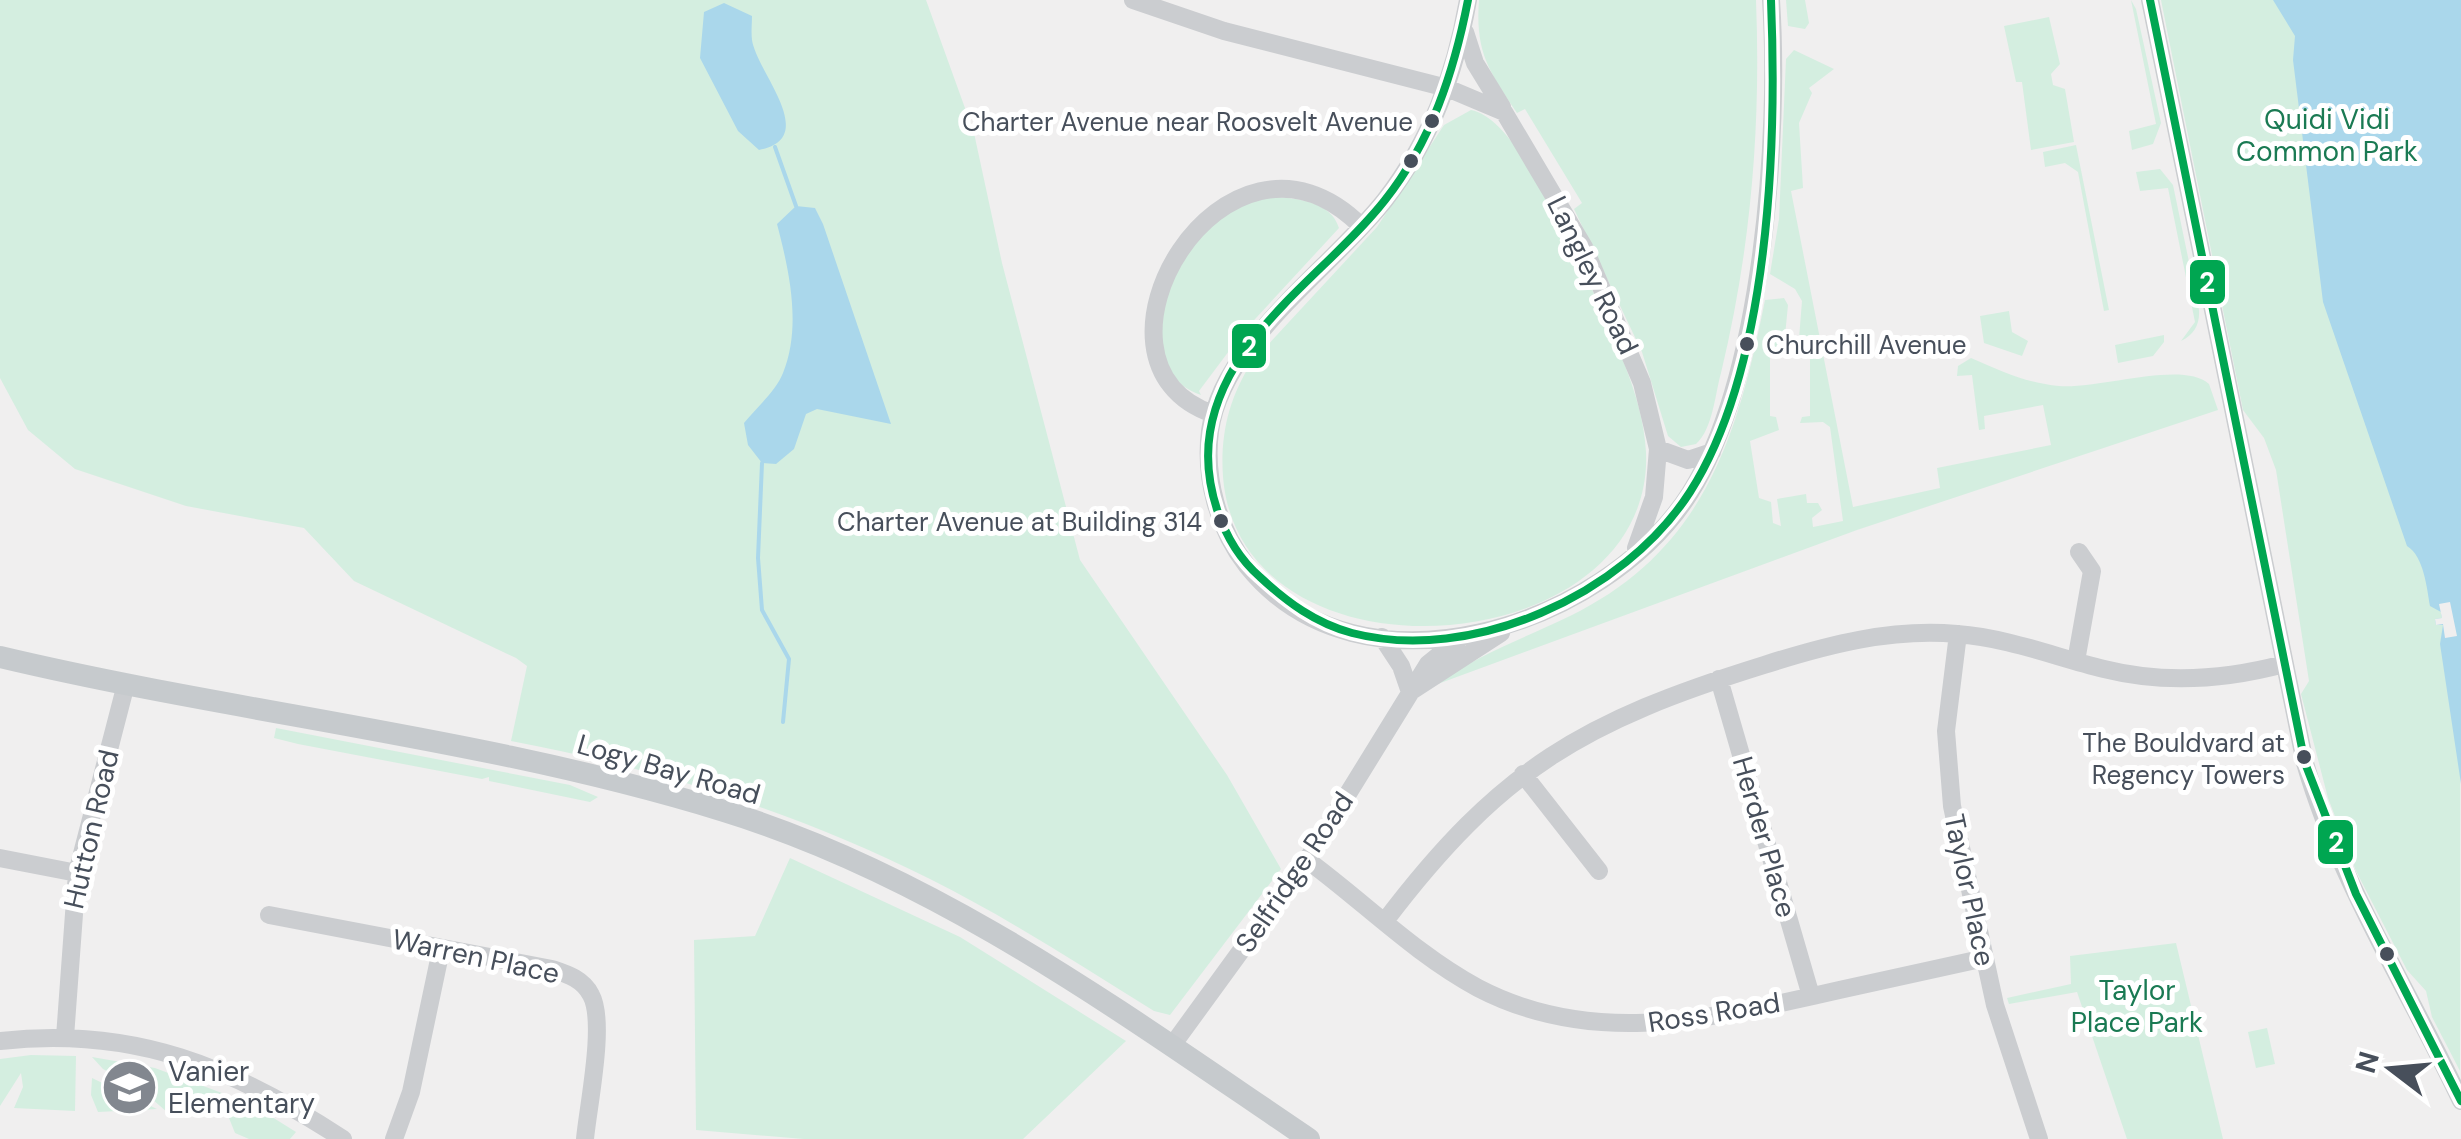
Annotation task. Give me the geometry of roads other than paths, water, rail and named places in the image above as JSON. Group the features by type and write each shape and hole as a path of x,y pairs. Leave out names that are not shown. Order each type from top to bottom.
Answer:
{"main road":[{"name":"Logy Bay Road","path":"0,657 474,750 727,812 918,890 1171,1047 1309,1139"}],"street":[{"path":"1133,0 1224,31 1448,88 1504,112"},
{"path":"1468,0 1448,88 1399,180 1362,226 1241,357 1213,414 1208,452 1212,488 1224,527 1240,557 1269,589 1309,617 1382,637 1469,635 1513,625 1590,589 1632,558 1679,509 1712,452 1742,350 1760,254 1774,105 1772,0"},
{"path":"2150,0 2305,763 2326,829 2364,917 2461,1101"},
{"name":"Langley Road","path":"1464,24 1475,63 1536,162 1604,289 1642,383 1658,448 1654,496 1632,558"},
{"path":"1213,414 1185,402 1160,370 1154,353 1160,294 1168,271 1194,230 1228,203 1264,190 1284,189 1324,199 1345,210 1362,226"},
{"path":"1658,448 1688,460 1712,452"},
{"path":"2076,660 2092,571 2078,552"},
{"name":"Selfridge Road","path":"1410,692 1513,625"},
{"path":"1385,921 1464,824 1523,774 1578,738 1644,705 1719,679 1877,636 1958,634 2012,642 2131,674 2184,679 2232,676 2284,664"},
{"name":"Taylor Place","path":"1958,634 1946,731 1947,766 1984,958 2000,1022 2040,1139"},
{"name":"Selfridge Road","path":"1171,1047 1307,860 1434,656 1469,635"},
{"path":"1382,637 1401,666 1410,692"},
{"name":"Herder Place","path":"1719,679 1811,996"},
{"name":"Hutton Road","path":"65,1036 77,872 126,684"},
{"path":"1523,774 1599,871"},
{"path":"0,858 77,872"},
{"name":"Ross Road","path":"1307,860 1432,959 1481,989 1574,1020 1661,1025 1984,958"},
{"name":"Warren Place","path":"269,915 552,969 580,982 590,992 596,1022 585,1139"},
{"path":"394,1139 411,1092 442,950"},
{"path":"0,1042 65,1036 118,1041 204,1063 276,1096 343,1139"}],"water":[{"path":"2273,0 2461,0 2461,784 2440,644 2443,625 2436,625 2435,619 2442,618 2441,612 2430,606 2421,565 2407,546 2323,302 2293,60 2295,36"},
{"path":"724,3 752,16 756,54 785,119 785,132 777,143 759,150 738,131 700,58 704,12"},
{"path":"796,206 815,208 823,224 891,424 817,409 806,414 794,449 776,464 762,463 748,445 744,423 776,386 789,355 792,298 777,224"}],"waterway":[{"path":"775,147 796,206"},
{"path":"762,463 758,558 762,610 789,659 783,722"}],"place":[{"name":"Charter Avenue near Roosvelt Avenue","path":"1432,121"},
{"name":"Churchill Avenue","path":"1747,344"},
{"name":"Charter Avenue at Building 314","path":"1221,521"},
{"name":"The Bouldvard at Regency Towers","path":"2304,757"},
{"name":"Vanier Elementary","path":"129,1087"}],"park label":[{"name":"Quidi Vidi Common Park","path":"2327,135"},
{"name":"Taylor Place Park","path":"2137,1006"}]}
